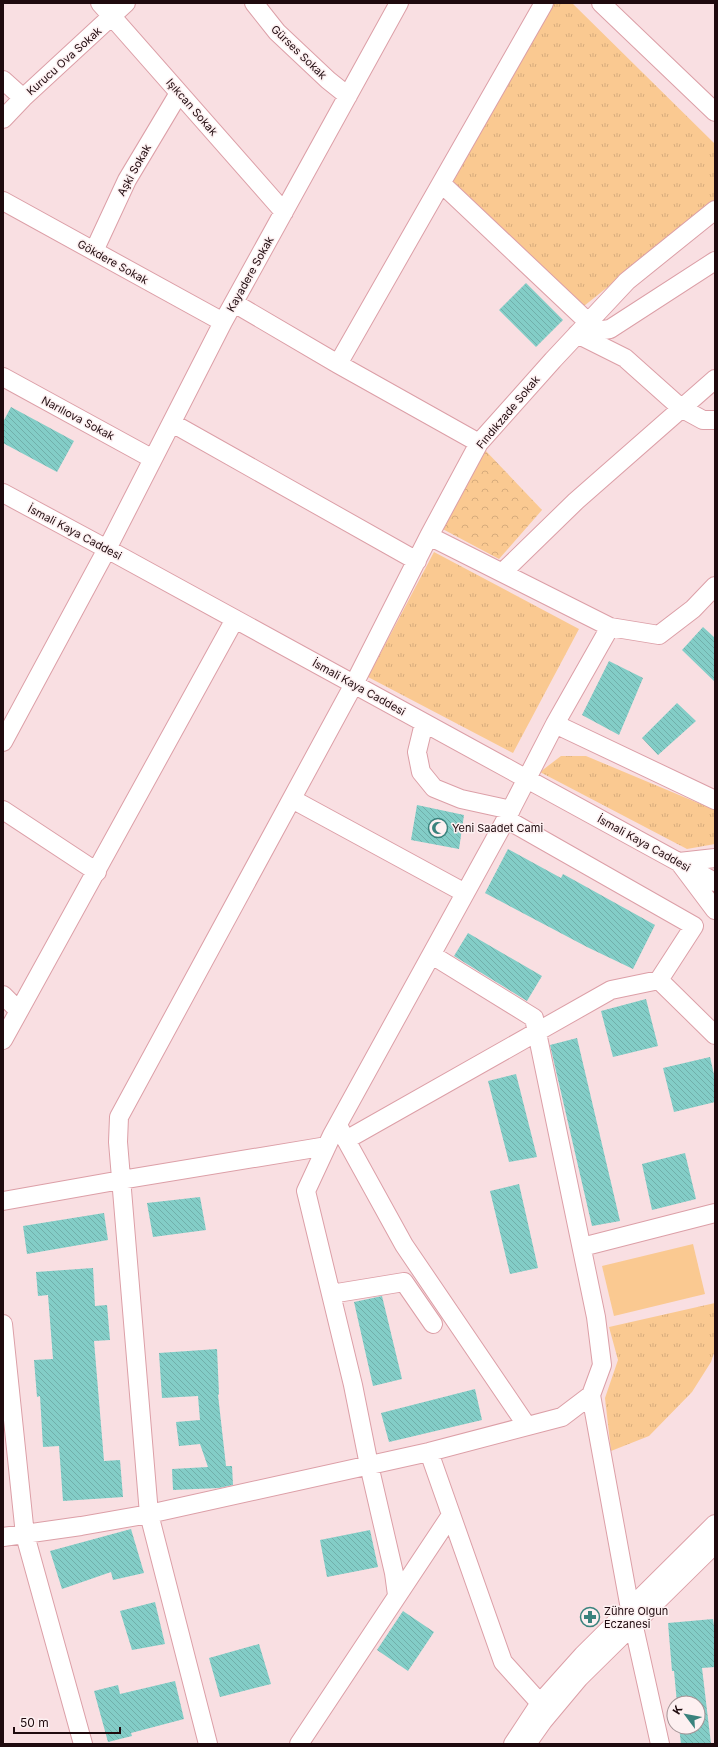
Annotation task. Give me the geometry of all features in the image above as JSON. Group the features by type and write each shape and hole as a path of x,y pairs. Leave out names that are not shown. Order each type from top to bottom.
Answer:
{"street":[{"name":"Işıkcan Sokak","path":"100,3 284,212"},
{"name":"Kurucu Ova Sokak","path":"3,119 23,98 126,3"},
{"name":"Gürses Sokak","path":"254,3 277,32 328,80 348,96"},
{"name":"Kayadere Sokak","path":"3,742 107,549 223,322 400,3"},
{"path":"338,364 544,3"},
{"path":"601,3 715,112"},
{"path":"3,80 23,98"},
{"name":"Aşki Sokak","path":"94,251 127,180 179,93"},
{"path":"442,184 582,328 625,358 681,408 703,420 715,420"},
{"name":"Gökdere Sokak","path":"3,201 223,322"},
{"name":"Fındıkzade Sokak","path":"208,1744 149,1514 118,1142 119,1117 354,684 429,536 479,443 582,328 627,281 715,210"},
{"path":"582,328 610,329 715,261"},
{"path":"234,303 338,364 479,443"},
{"name":"Narılıova Sokak","path":"3,377 153,459"},
{"path":"504,572 576,501 715,379"},
{"path":"172,423 417,561"},
{"name":"İsmali Kaya Caddesi","path":"3,493 715,882"},
{"path":"429,536 504,572 610,627 659,635 692,609 715,586"},
{"path":"3,1040 97,872 235,619"},
{"path":"342,1133 432,955 509,815 555,724 610,627"},
{"path":"397,1595 394,1573 369,1465 353,1385 306,1191 327,1146 342,1133 536,1032 611,990 659,980 694,926 509,815 461,799 434,788 421,772 417,752 424,723"},
{"path":"555,724 715,800"},
{"path":"292,799 465,893"},
{"path":"3,810 97,872"},
{"path":"679,862 715,858"},
{"path":"679,862 715,910"},
{"path":"432,955 534,1018 596,1317 602,1365 591,1395 632,1616 660,1744"},
{"path":"659,980 715,1035"},
{"path":"3,995 19,1011"},
{"path":"342,1133 404,1245 527,1426"},
{"path":"3,1201 327,1146"},
{"path":"582,1247 715,1213"},
{"path":"331,1294 404,1282 432,1324"},
{"path":"3,1324 25,1535 79,1743"},
{"path":"3,1537 25,1535 149,1514 429,1452 562,1418 591,1395"},
{"path":"429,1452 503,1662 540,1703"},
{"path":"299,1744 451,1515"},
{"path":"528,1744 543,1721 579,1678 632,1616 715,1524"},
{"path":"513,1744 540,1703 583,1655 632,1616 715,1544"}],"green space":[{"path":"553,3 572,3 715,144 715,201 584,306 450,181"},
{"path":"483,448 542,510 499,559 437,526"},
{"path":"434,552 579,629 513,753 368,677"},
{"path":"561,756 586,756 715,810 715,844 687,849 540,772"},
{"path":"693,1244 705,1294 614,1316 602,1266"},
{"path":"715,1303 715,1350 711,1362 692,1392 649,1436 611,1451 605,1398 618,1360 609,1327"}],"building":[{"path":"526,283 563,320 536,347 499,310"},
{"path":"11,407 74,441 57,472 3,443 3,422"},
{"path":"703,627 715,638 715,682 682,650"},
{"path":"609,661 643,678 619,735 582,715"},
{"path":"677,703 696,721 658,755 642,738"},
{"name":"Yeni Saadet Cami","path":"417,805 464,815 459,849 411,840"},
{"path":"508,849 561,878 563,874 655,925 633,969 587,947 485,893"},
{"path":"468,933 542,976 527,1001 454,956"},
{"path":"646,999 658,1046 613,1057 601,1011"},
{"path":"577,1038 620,1221 592,1226 550,1045"},
{"path":"710,1057 715,1079 715,1102 674,1112 663,1068"},
{"path":"516,1074 537,1157 509,1162 488,1081"},
{"path":"685,1153 696,1199 652,1210 642,1164"},
{"path":"519,1184 538,1268 510,1274 490,1191"},
{"path":"200,1197 206,1230 153,1237 147,1203"},
{"path":"104,1213 108,1240 27,1254 23,1226"},
{"path":"93,1268 95,1306 107,1305 110,1340 94,1341 104,1461 120,1460 123,1497 63,1501 59,1446 43,1447 40,1396 37,1397 34,1360 53,1359 48,1295 38,1296 36,1272"},
{"path":"382,1296 402,1379 373,1386 354,1302"},
{"path":"217,1349 218,1395 226,1466 232,1466 233,1485 219,1488 173,1490 172,1469 208,1467 200,1444 179,1446 176,1422 200,1420 198,1396 162,1398 159,1353"},
{"path":"475,1389 482,1420 389,1442 381,1413"},
{"path":"131,1529 144,1573 113,1580 111,1572 62,1589 50,1551"},
{"path":"370,1530 378,1567 327,1577 320,1540"},
{"path":"155,1602 165,1644 132,1650 120,1611"},
{"path":"403,1611 434,1632 408,1671 377,1650"},
{"path":"713,1619 715,1633 715,1667 702,1668 705,1695 676,1695 674,1671 672,1671 668,1623"},
{"path":"259,1644 271,1684 220,1697 209,1658"},
{"path":"175,1681 184,1719 131,1733 132,1736 108,1742 94,1691 118,1685 120,1694"},
{"path":"706,1702 711,1744 681,1744 680,1735 706,1735"}],"place":[{"name":"Yeni Saadet Cami","path":"438,828"},
{"name":"Zühre Olgun Eczanesi","path":"590,1617"}]}
